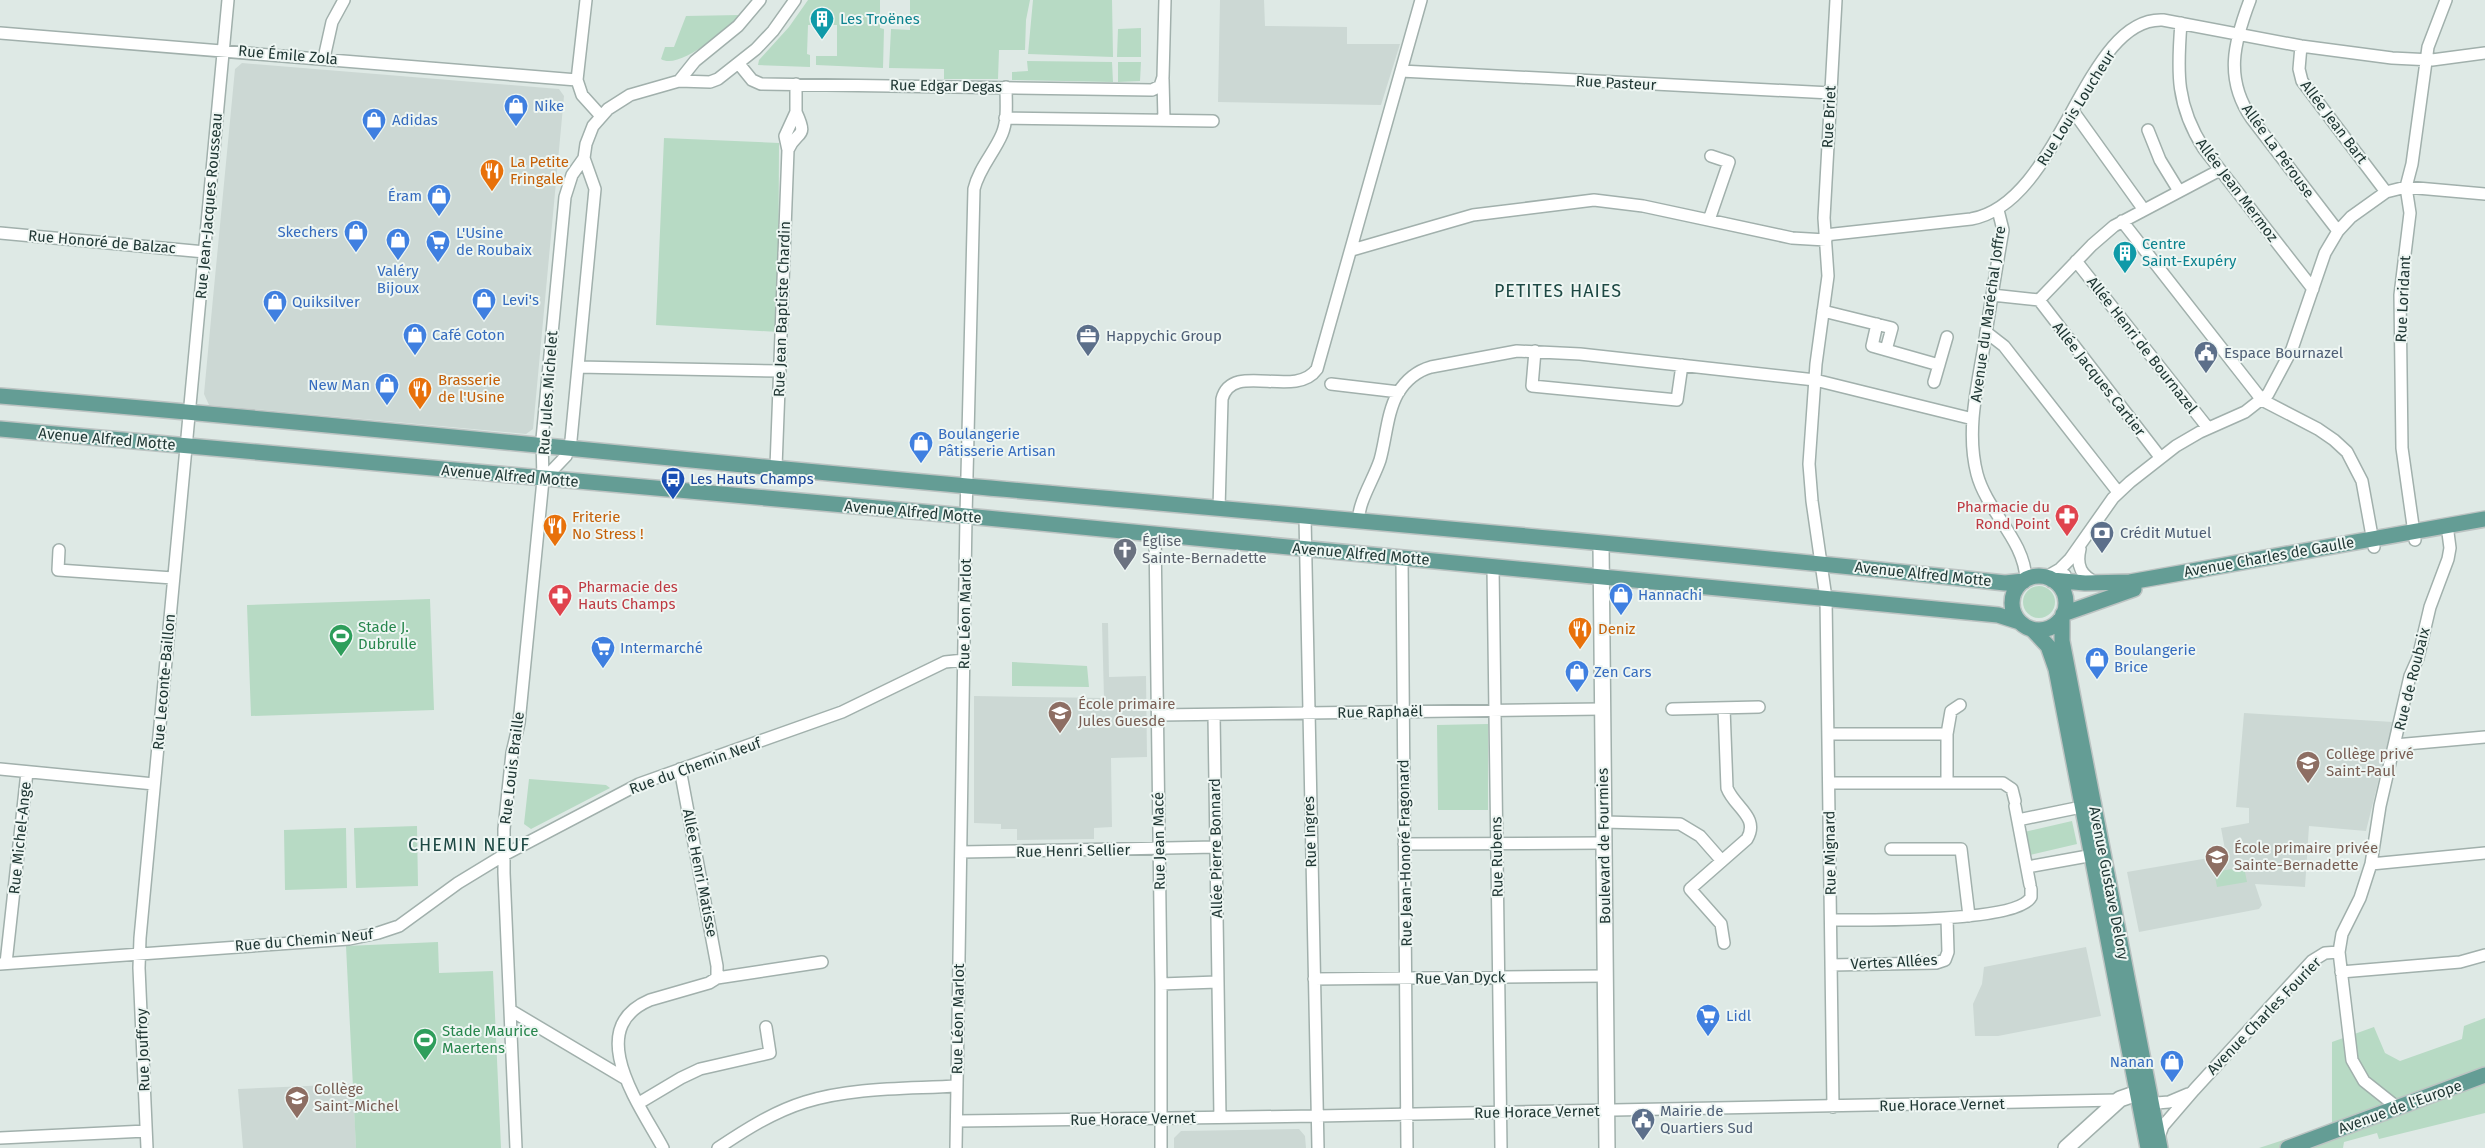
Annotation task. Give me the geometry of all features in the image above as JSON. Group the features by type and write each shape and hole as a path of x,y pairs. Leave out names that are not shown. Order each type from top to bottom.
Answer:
{"main road":[{"name":"Avenue Alfred Motte","path":"0,396 570,447 1358,522 1822,563 2005,583 2025,580"},
{"name":"Avenue Alfred Motte","path":"0,429 543,480 966,516 1826,598 1998,615 2026,625"},
{"name":"Avenue Charles de Gaulle","path":"2054,580 2097,583 2130,582 2448,530 2485,519"},
{"name":"Avenue Charles de Gaulle","path":"2448,530 2485,528"},
{"name":"Avenue Charles de Gaulle","path":"2062,616 2141,587 2373,543"},
{"path":"2036,577 2054,580 2065,596 2062,616 2049,628 2026,625 2015,614 2012,601 2017,588 2025,580 2036,577"},
{"name":"Avenue Gustave Delory","path":"2062,616 2062,641 2089,806 2144,1100 2155,1145"},
{"name":"Avenue Gustave Delory","path":"2026,625 2048,646 2055,664 2089,806"},
{"name":"Avenue de l'Europe","path":"2288,1148 2485,1075"}],"street":[{"name":"Rue Jean-Jacques Rousseau","path":"190,412 228,0"},
{"path":"324,58 332,22 344,0"},
{"path":"586,0 577,80 582,95 601,116 614,104 630,95 679,81 710,82 739,64 773,31 795,0"},
{"path":"679,81 698,59 738,26 760,0"},
{"path":"1164,120 1162,81 1165,0"},
{"path":"1219,509 1222,399 1224,393 1230,386 1240,381 1298,382 1307,379 1315,372 1352,250 1421,0"},
{"name":"Rue Briet","path":"1822,563 1812,501 1809,464 1815,380 1828,269 1825,192 1836,0"},
{"name":"Allée La Pérouse","path":"2250,0 2237,34 2235,71 2243,105 2338,231"},
{"name":"Rue Loridant","path":"2414,536 2401,438 2400,295 2410,213 2406,187 2412,164 2430,40 2446,0"},
{"name":"Rue Louis Loucheur","path":"1352,250 1473,215 1594,200 1621,201 1797,239 1971,219 1998,210 2030,179 2104,59 2125,36 2150,21 2181,23 2300,46 2426,60 2485,53"},
{"name":"Allée Jean Mermoz","path":"2181,23 2178,72 2182,104 2193,131 2220,170 2313,289"},
{"name":"Rue Émile Zola","path":"0,33 577,80"},
{"name":"Allée Jean Bart","path":"2300,46 2299,69 2302,81 2386,192"},
{"name":"Rue Edgar Degas","path":"739,64 756,83 1149,90 1162,81"},
{"name":"Rue Pasteur","path":"1401,71 1831,93"},
{"name":"Rue Jean Baptiste Chardin","path":"776,468 788,150 786,136 796,112 796,84"},
{"name":"Rue Léon Marlot","path":"956,1148 966,516 974,189 980,170 1002,134 1005,118 1006,87"},
{"path":"2072,111 2144,210"},
{"name":"Rue Jules Michelet","path":"543,480 542,445 565,197 572,174 584,158 589,134 601,116"},
{"name":"Rue Edgar Degas","path":"1005,118 1213,121"},
{"path":"2148,130 2160,160 2178,191"},
{"path":"1709,220 1729,162 1711,156"},
{"name":"Rue Jules Michelet","path":"543,480 560,462 570,447 595,189 584,158"},
{"path":"1992,295 2038,300 2102,236 2122,221 2220,170"},
{"path":"2054,580 2118,492 2160,457 2208,428 2245,412 2262,400 2272,388 2292,349 2325,253 2338,231 2357,211 2386,192 2406,187 2485,194"},
{"name":"Avenue du Maréchal Joffre","path":"1998,210 2003,230 1973,419 1972,447 1980,484 1990,506 2021,555 2025,580"},
{"path":"2122,221 2262,400 2318,429 2347,452 2362,481 2373,543"},
{"name":"Rue Honoré de Balzac","path":"0,233 205,252"},
{"name":"Allée Henri de Bournazel","path":"2076,261 2208,428"},
{"name":"Allée Jacques Cartier","path":"2038,300 2160,457"},
{"path":"1823,310 1877,324 1872,346 1939,365"},
{"path":"1986,332 2004,346 2118,492"},
{"path":"1934,382 1947,337"},
{"path":"1535,351 1532,386 1677,400 1682,366"},
{"path":"1358,522 1360,509 1380,460 1399,392 1414,375 1436,365 1506,352 1535,351 1815,380 1973,419"},
{"path":"578,367 780,371"},
{"path":"1331,384 1399,392"},
{"name":"Rue Leconte-Baillon","path":"140,953 173,578 190,412"},
{"name":"Rue Louis Braille","path":"516,1148 504,855 510,766 519,723 543,480"},
{"name":"Rue Ingres","path":"1305,517 1304,549 1318,1148"},
{"name":"Rue de Roubaix","path":"2398,1108 2364,1081 2352,1060 2339,952 2342,934 2360,898 2371,864 2380,806 2410,676 2418,658 2430,607 2448,559 2450,548 2448,530"},
{"name":"Rue Jean Macé","path":"1155,534 1161,984 1161,1148"},
{"name":"Boulevard de Fourmies","path":"1601,544 1607,1148"},
{"path":"2080,545 2078,559 2080,569 2087,578 2097,583"},
{"path":"59,550 58,570 173,578"},
{"name":"Rue Jean-Honoré Fragonard","path":"1402,558 1407,1148"},
{"path":"2054,580 2060,569 2070,559"},
{"path":"1822,563 1826,598"},
{"name":"Rue Rubens","path":"1493,567 1501,1148"},
{"name":"Rue Mignard","path":"1826,598 1833,1107"},
{"name":"Rue du Chemin Neuf","path":"3,964 349,939 378,933 406,922 458,884 504,855 634,786 832,716 945,662 964,660"},
{"path":"1947,782 1947,734 1951,711 1960,705"},
{"path":"1672,710 1759,707"},
{"name":"Rue Raphaël","path":"1158,716 1602,708"},
{"path":"1724,708 1727,788 1752,824 1747,839 1690,889 1723,928 1724,943"},
{"name":"Allée Pierre Bonnard","path":"1214,714 1220,1117"},
{"path":"1828,734 1947,734"},
{"path":"2395,745 2485,737"},
{"path":"0,769 154,784"},
{"name":"Allée Henri Matisse","path":"680,769 718,966 717,978"},
{"name":"Rue Michel-Ange","path":"3,964 27,772"},
{"path":"1829,783 2003,783 2012,789 2031,897 2023,905 1969,916 1831,920"},
{"path":"2018,820 2089,806"},
{"path":"1604,822 1680,824 1700,836 1722,861"},
{"path":"1404,844 1604,843"},
{"name":"Rue Henri Sellier","path":"961,852 1216,847"},
{"path":"1891,849 1961,849 1969,916"},
{"path":"2371,864 2485,853"},
{"path":"2027,867 2098,854"},
{"name":"Vertes Allées","path":"1831,965 1936,963 1945,960 1948,952 1946,918"},
{"name":"Avenue Charles Fourier","path":"2155,1145 2164,1126 2194,1090 2312,961 2325,953 2339,952"},
{"name":"Rue Jouffroy","path":"140,953 147,1148"},
{"path":"2341,972 2460,962 2485,955"},
{"path":"663,1148 621,1067 618,1045 621,1027 628,1015 637,1007 650,1000 709,983 717,978 822,962"},
{"name":"Rue Van Dyck","path":"1314,979 1605,976"},
{"path":"1161,984 1217,982"},
{"path":"510,1010 626,1079"},
{"path":"639,1103 700,1069 770,1053 766,1027"},
{"path":"718,1148 779,1112 812,1100 848,1092 957,1086"},
{"name":"Avenue Charles Fourier","path":"2066,1148 2125,1095 2144,1100 2176,1100 2194,1090"},
{"name":"Rue Horace Vernet","path":"957,1121 1833,1107 2118,1100"},
{"path":"0,1138 146,1131"}],"shaded area":[{"path":"1220,0 1264,0 1265,26 1347,27 1347,44 1400,44 1381,105 1218,102"},
{"path":"242,63 559,89 564,96 533,429 526,434 209,405 204,394 235,69"},
{"name":"École primaire Jules Guesde","path":"1102,623 1108,623 1109,677 1146,676 1147,757 1111,758 1112,827 1094,828 1094,839 1017,840 1017,829 1001,829 1001,824 974,823 974,696 1104,698"},
{"path":"2244,713 2393,722 2366,831 2309,826 2305,887 2255,884 2262,905 2259,909 2139,932 2127,872 2226,855 2221,828 2249,823 2249,808 2236,807"},
{"path":"2086,947 2101,1016 1998,1036 1975,1036 1973,1004 1982,984 1984,967"},
{"name":"Collège Saint-Michel","path":"353,1084 356,1148 243,1148 238,1089"},
{"path":"1299,1129 1305,1136 1306,1148 1174,1148 1174,1138 1181,1131"}],"green space":[{"path":"808,0 880,0 880,28 884,29 883,68 816,65 816,56 837,56 837,25 808,25 807,54 810,55 810,67 758,65 759,60 789,27"},
{"path":"910,0 1030,0 1026,20 1025,50 999,50 998,79 944,79 944,69 889,68 891,29 910,30"},
{"path":"1033,0 1112,0 1113,57 1028,54"},
{"path":"740,15 714,38 691,54 669,61 661,59 665,47 674,47 686,16"},
{"path":"1141,28 1141,57 1117,57 1118,29"},
{"path":"1027,61 1112,62 1113,82 1012,80 1012,72 1028,71"},
{"path":"1118,62 1141,62 1140,81 1118,82"},
{"path":"664,138 779,143 778,332 656,325"},
{"path":"2039,586 2045,587 2050,591 2054,596 2054,608 2050,613 2045,617 2039,618 2033,617 2028,613 2024,608 2023,602 2024,596 2028,591 2033,587"},
{"name":"Stade J. Dubrulle","path":"430,599 434,710 251,716 247,605"},
{"path":"1012,662 1087,666 1089,687 1012,686"},
{"path":"1488,724 1488,810 1438,810 1437,725"},
{"path":"529,779 606,785 610,788 531,829 524,824"},
{"path":"2072,821 2077,844 2030,855 2024,832"},
{"path":"417,826 418,886 356,888 354,828"},
{"path":"346,828 347,888 285,890 284,830"},
{"path":"2244,867 2247,882 2217,887 2214,872"},
{"name":"Stade Maurice Maertens","path":"438,942 439,973 493,971 501,1148 356,1148 346,946"},
{"path":"2485,1018 2485,1113 2379,1139 2377,1133 2344,1142 2343,1148 2259,1148 2332,1124 2332,1042 2374,1027 2385,1053 2400,1061 2462,1039 2464,1026"}],"place":[{"name":"Les Troënes","path":"822,40"},
{"name":"Nike","path":"516,127"},
{"name":"Adidas","path":"374,141"},
{"name":"La Petite Fringale","path":"492,192"},
{"name":"Éram","path":"439,217"},
{"name":"Skechers","path":"356,253"},
{"name":"Valéry Bijoux","path":"398,261"},
{"name":"L'Usine de Roubaix","path":"438,263"},
{"name":"Centre Saint-Exupéry","path":"2125,274"},
{"name":"Levi's","path":"484,321"},
{"name":"Quiksilver","path":"275,323"},
{"name":"Café Coton","path":"415,356"},
{"name":"Happychic Group","path":"1088,357"},
{"name":"Espace Bournazel","path":"2206,374"},
{"name":"New Man","path":"387,406"},
{"name":"Brasserie de l'Usine","path":"420,410"},
{"name":"Boulangerie Pâtisserie Artisan","path":"921,464"},
{"name":"Les Hauts Champs","path":"673,500"},
{"name":"Pharmacie du Rond Point","path":"2067,537"},
{"name":"Friterie No Stress !","path":"555,547"},
{"name":"Crédit Mutuel","path":"2102,554"},
{"name":"Église Sainte-Bernadette","path":"1125,571"},
{"name":"Hannachi","path":"1621,616"},
{"name":"Pharmacie des Hauts Champs","path":"560,617"},
{"name":"Deniz","path":"1580,650"},
{"name":"Stade J. Dubrulle","path":"341,657"},
{"name":"Intermarché","path":"603,669"},
{"name":"Boulangerie Brice","path":"2097,680"},
{"name":"Zen Cars","path":"1577,693"},
{"name":"École primaire Jules Guesde","path":"1060,734"},
{"name":"Collège privé Saint-Paul","path":"2308,784"},
{"name":"École primaire privée Sainte-Bernadette","path":"2217,878"},
{"name":"Lidl","path":"1708,1037"},
{"name":"Stade Maurice Maertens","path":"425,1061"},
{"name":"Nanan","path":"2172,1083"},
{"name":"Collège Saint-Michel","path":"297,1119"},
{"name":"Mairie de Quartiers Sud","path":"1643,1141"}],"district":[{"name":"PETITES HAIES","path":"1558,291"},
{"name":"CHEMIN NEUF","path":"469,845"}]}
